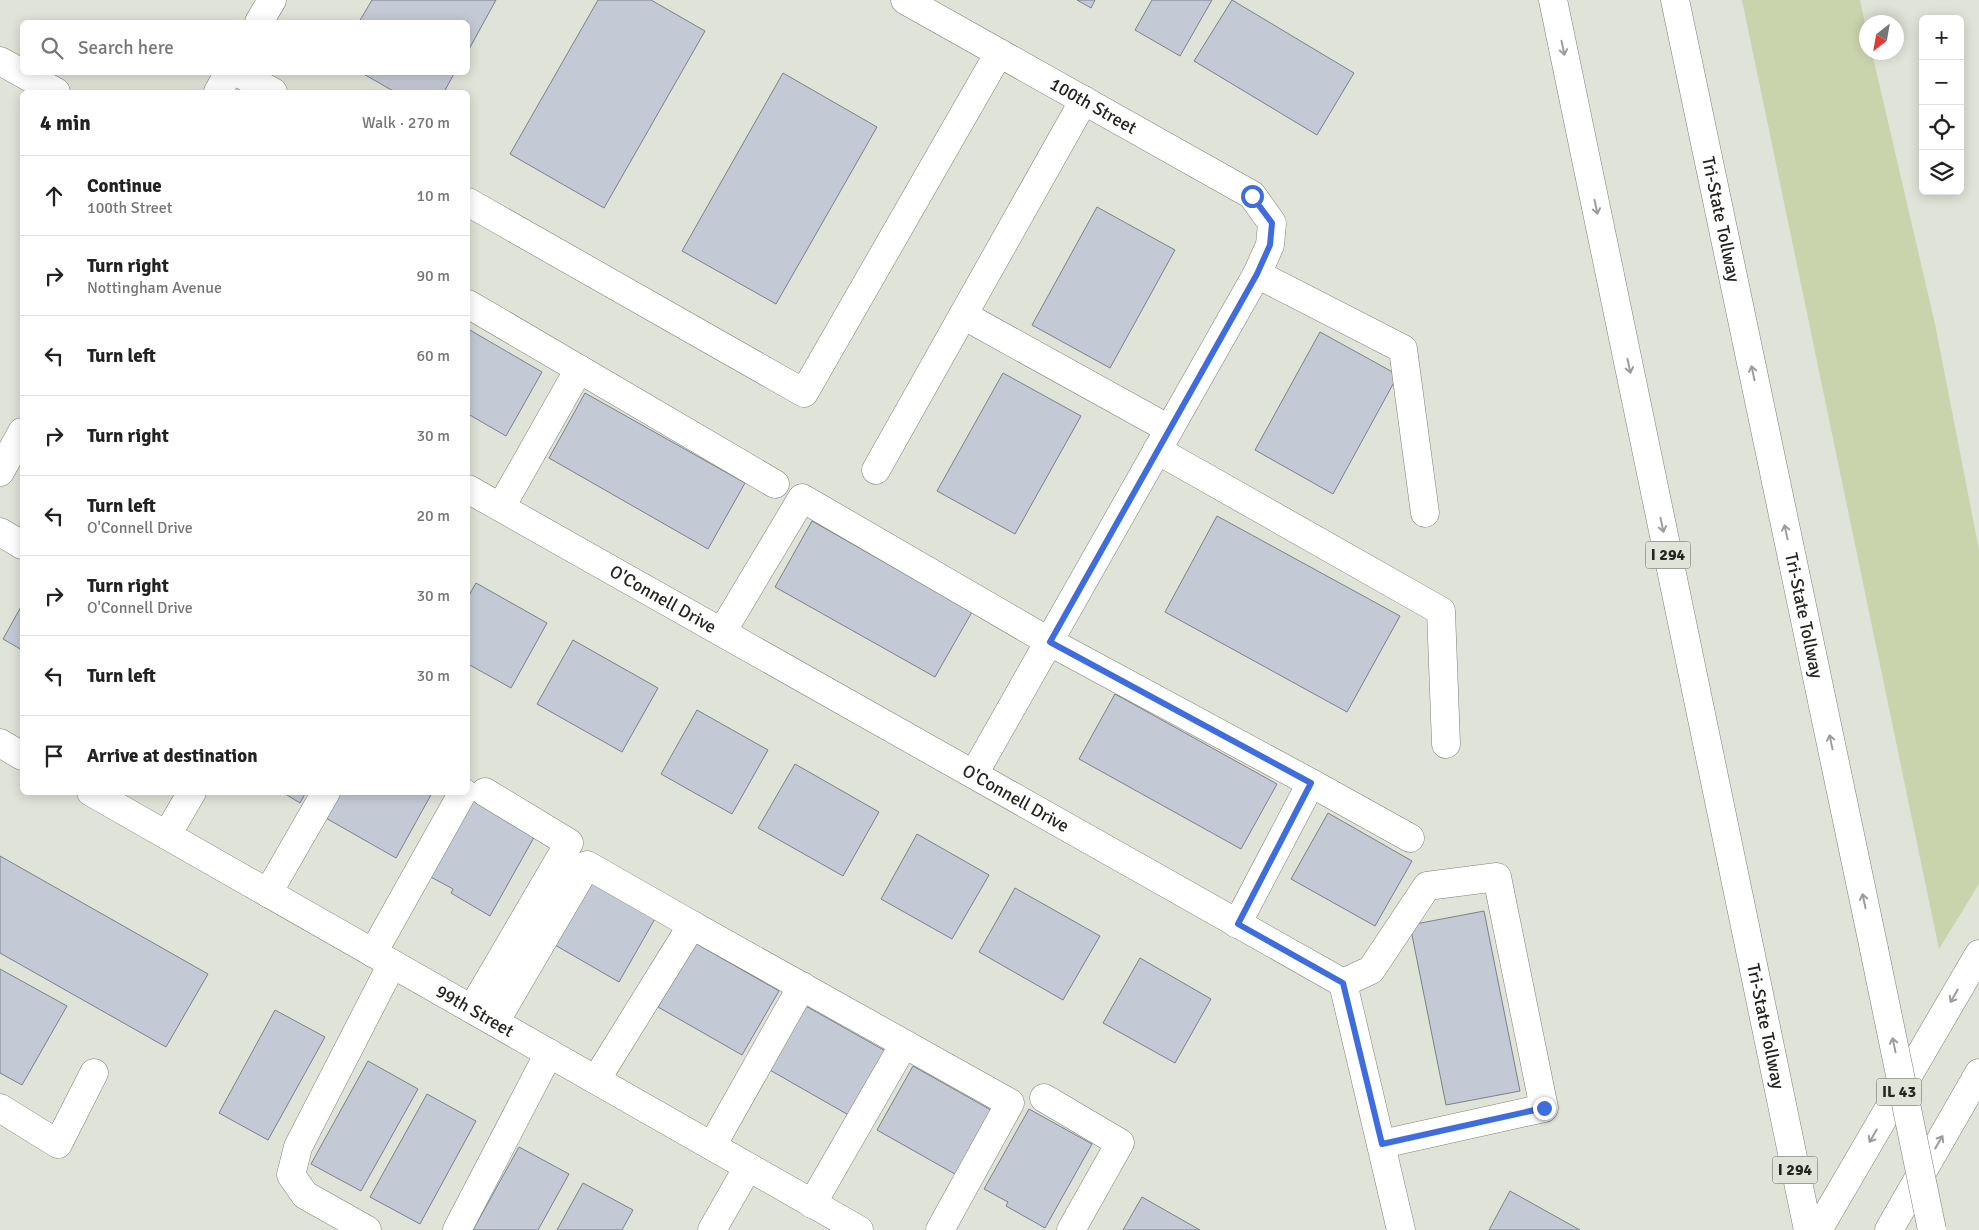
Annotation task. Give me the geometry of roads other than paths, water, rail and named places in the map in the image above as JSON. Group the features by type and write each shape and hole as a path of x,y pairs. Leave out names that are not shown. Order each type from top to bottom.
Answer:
{"main road":[{"path":"260,20 272,0"},
{"name":"100th Street","path":"905,0 1252,196 1272,223 1270,245 1257,274"},
{"name":"Tri-State Tollway","path":"1553,0 1808,1230"},
{"name":"Tri-State Tollway","path":"1675,0 1932,1230"},
{"path":"470,203 804,393 999,53"},
{"path":"0,61 20,72"},
{"path":"25,75 52,90"},
{"path":"219,90 227,75"},
{"path":"242,75 268,90"},
{"path":"876,470 1084,100"},
{"path":"974,774 1257,274 1403,349 1425,513"},
{"path":"470,305 775,484"},
{"path":"963,315 1441,611 1446,744"},
{"path":"501,507 579,369"},
{"path":"10,466 20,438"},
{"name":"O'Connell Drive","path":"470,490 1343,983"},
{"path":"722,632 802,498 1050,642 1410,838"},
{"path":"0,532 20,544"},
{"path":"0,743 20,755"},
{"path":"1238,924 1311,783"},
{"path":"367,1230 305,1195 291,1175 298,1147 382,958 474,792 569,843 483,1016"},
{"name":"99th Street","path":"103,795 123,800 167,835 859,1230"},
{"path":"167,835 190,795"},
{"path":"268,893 324,795"},
{"path":"483,1016 587,865 1010,1102 940,1230"},
{"path":"1382,1144 1544,1108 1498,877 1427,886 1371,970 1343,983 1401,1230"},
{"path":"596,1080 692,925"},
{"name":"IL 43","path":"1818,1230 1979,954"},
{"path":"712,1146 802,986"},
{"path":"812,1204 904,1044"},
{"path":"457,1230 549,1053"},
{"path":"0,1108 58,1144 94,1073"},
{"path":"1889,1230 1979,1073"},
{"path":"1044,1098 1120,1143 1071,1230"},
{"path":"712,1230 748,1167"}]}
